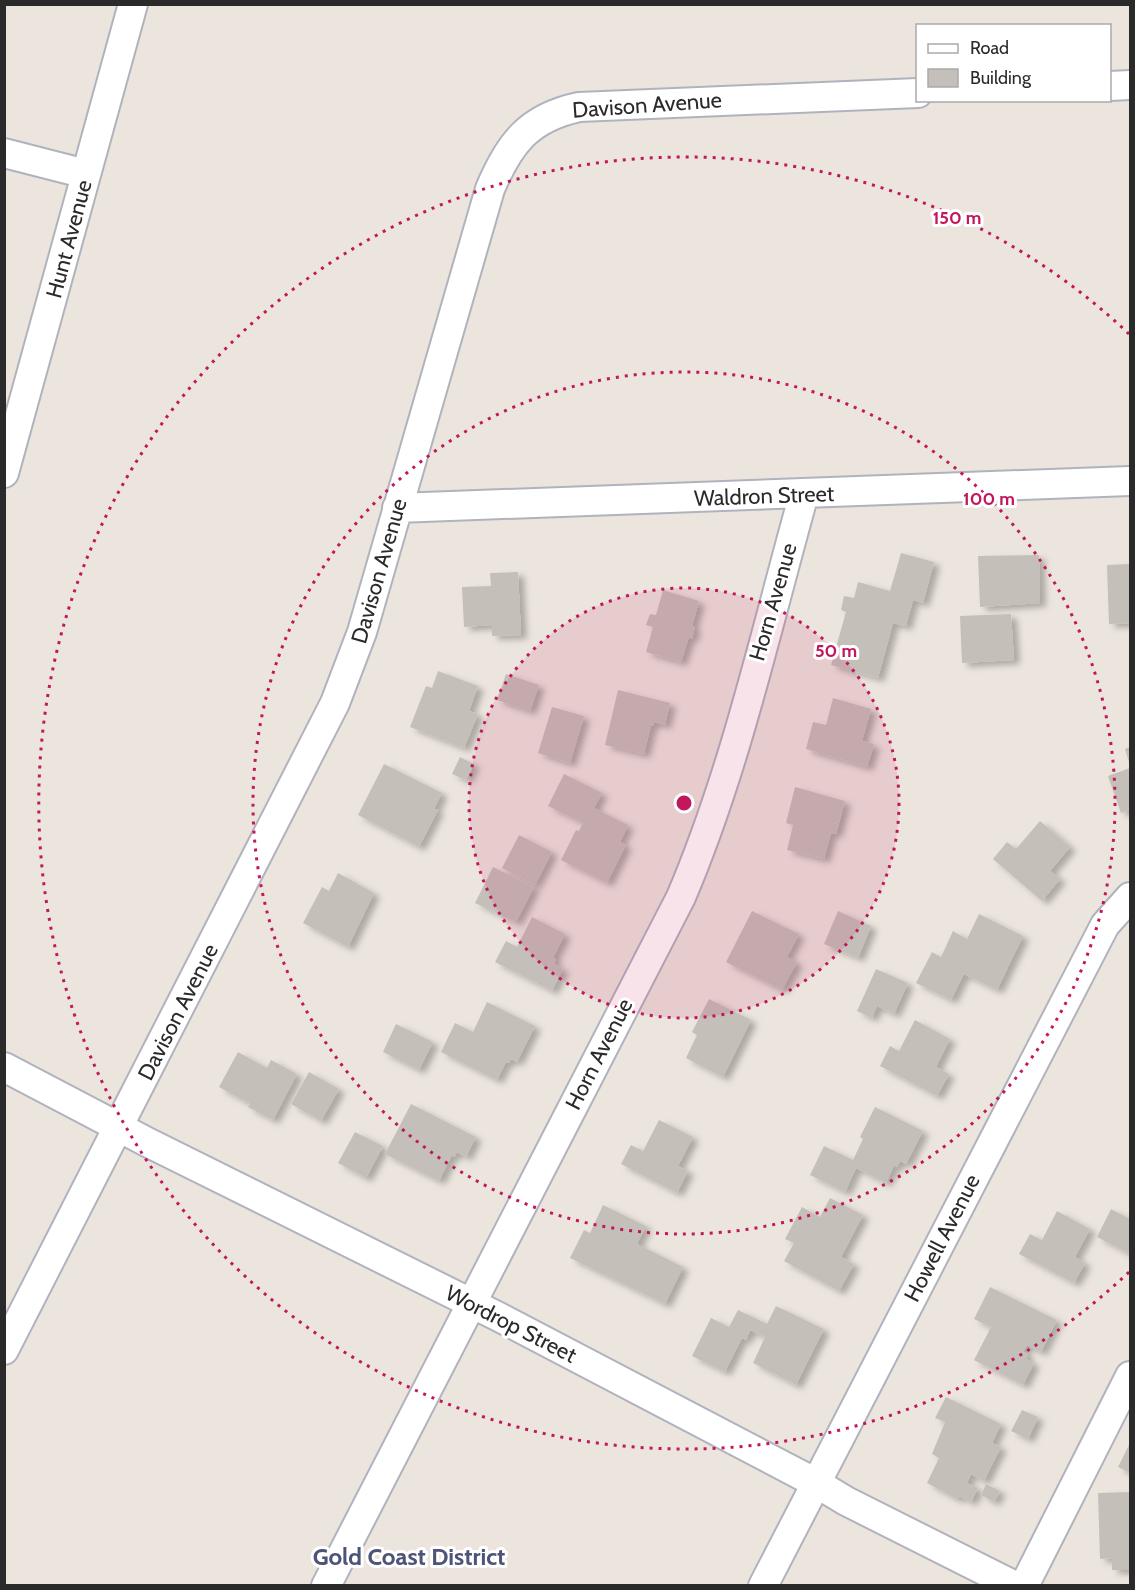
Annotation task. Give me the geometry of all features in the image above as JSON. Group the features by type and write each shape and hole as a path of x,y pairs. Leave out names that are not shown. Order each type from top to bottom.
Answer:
{"street":[{"name":"Hunt Avenue","path":"4,473 134,4"},
{"path":"1111,86 1131,85"},
{"name":"Davison Avenue","path":"4,1350 335,703 354,657 490,189 504,157 527,131 553,114 579,107 916,93"},
{"path":"4,153 86,174"},
{"name":"Waldron Street","path":"397,508 1131,481"},
{"name":"Horn Avenue","path":"326,1586 470,1302 681,897 705,839 804,494"},
{"name":"Howell Avenue","path":"763,1586 1105,925 1131,897"},
{"name":"Wordrop Street","path":"4,1067 470,1302 816,1483 846,1501 1016,1586"},
{"path":"1024,1586 1131,1376"}],"building":[{"path":"901,553 934,562 923,603 913,600 906,626 893,623 878,678 831,665 846,612 841,610 844,596 854,598 858,582 890,591"},
{"path":"1039,555 1040,603 980,607 978,556"},
{"path":"1130,564 1130,623 1109,624 1107,565"},
{"path":"518,572 521,635 492,636 492,625 464,627 462,587 491,586 490,573"},
{"path":"663,590 699,601 692,626 695,627 692,639 689,637 681,662 646,652 653,627 646,625 650,614 656,615"},
{"path":"1011,614 1014,660 962,663 960,616"},
{"path":"438,671 478,686 469,711 478,714 464,748 410,727 426,686 432,688"},
{"path":"506,674 539,685 530,711 497,700"},
{"path":"618,690 670,703 665,725 654,722 653,726 651,725 644,754 605,745"},
{"path":"833,698 871,709 862,741 874,744 867,767 806,749 813,722 826,725"},
{"path":"552,707 584,716 570,763 538,753"},
{"path":"1130,747 1130,765 1125,749"},
{"path":"460,757 474,764 466,780 452,774"},
{"path":"384,764 442,793 434,809 438,810 419,847 358,815"},
{"path":"1130,768 1130,810 1121,813 1108,776"},
{"path":"564,774 602,793 594,808 628,825 620,842 626,845 607,883 561,860 576,830 579,831 583,823 548,806"},
{"path":"795,787 845,801 836,834 831,833 824,859 787,850 793,825 786,823"},
{"path":"1040,821 1070,847 1050,871 1060,879 1042,901 993,859 1007,842 1016,849"},
{"path":"519,835 552,852 535,885 502,868"},
{"path":"493,867 534,887 516,922 475,903"},
{"path":"338,873 374,893 348,947 303,923 322,887 329,891"},
{"path":"752,911 799,934 787,957 797,962 782,990 726,962"},
{"path":"838,911 871,926 858,958 824,944"},
{"path":"979,914 1023,936 997,990 964,974 951,1000 916,983 932,952 941,957 953,931 967,939"},
{"path":"532,917 565,934 553,958 556,959 554,964 563,969 552,991 495,962 506,941 517,947"},
{"path":"876,969 908,983 894,1014 877,1006 872,1018 857,1011"},
{"path":"709,999 751,1020 723,1077 686,1058 697,1035 692,1032"},
{"path":"487,1002 535,1026 517,1062 511,1059 509,1063 506,1062 497,1080 441,1052 455,1023 473,1032"},
{"path":"915,1020 950,1039 936,1067 949,1074 937,1096 880,1066 890,1046 899,1051"},
{"path":"396,1024 433,1042 419,1070 383,1052"},
{"path":"238,1052 267,1068 271,1060 297,1074 273,1120 248,1107 250,1104 219,1087"},
{"path":"309,1072 339,1089 321,1121 291,1104"},
{"path":"411,1104 476,1137 466,1157 457,1152 454,1157 452,1155 439,1181 385,1154"},
{"path":"875,1107 923,1131 906,1164 900,1161 897,1167 894,1165 886,1183 856,1168 845,1192 810,1175 824,1146 853,1160 863,1139 860,1137"},
{"path":"659,1120 693,1137 678,1166 688,1171 677,1193 621,1164 631,1145 643,1151"},
{"path":"355,1132 383,1146 366,1178 338,1163"},
{"path":"830,1198 863,1215 841,1257 854,1264 839,1291 784,1261 794,1243 785,1239 802,1207 820,1217"},
{"path":"603,1205 646,1226 637,1244 683,1267 665,1304 570,1258 584,1230 590,1233"},
{"path":"1111,1209 1130,1219 1130,1254 1097,1237"},
{"path":"1057,1211 1090,1229 1075,1257 1085,1263 1074,1283 1019,1254 1030,1234 1042,1240"},
{"path":"990,1287 1057,1320 1041,1352 1027,1345 1023,1352 1028,1354 1026,1359 1034,1363 1023,1385 974,1360 991,1327 974,1319"},
{"path":"776,1306 824,1329 796,1385 753,1363 765,1337 750,1330 746,1340 742,1338 725,1372 692,1356 711,1318 729,1327 738,1310 767,1324"},
{"path":"946,1397 1001,1424 992,1443 1001,1447 984,1481 971,1474 967,1483 978,1488 971,1502 959,1496 957,1499 927,1483 939,1458 932,1454 945,1422 935,1418"},
{"path":"1022,1410 1038,1417 1028,1439 1011,1431"},
{"path":"1130,1443 1130,1473 1118,1467"},
{"path":"986,1484 1000,1491 994,1502 981,1495"},
{"path":"1130,1492 1130,1570 1112,1570 1112,1558 1100,1559 1098,1493"}],"district":[{"name":"Gold Coast District","path":"409,1556"}]}
